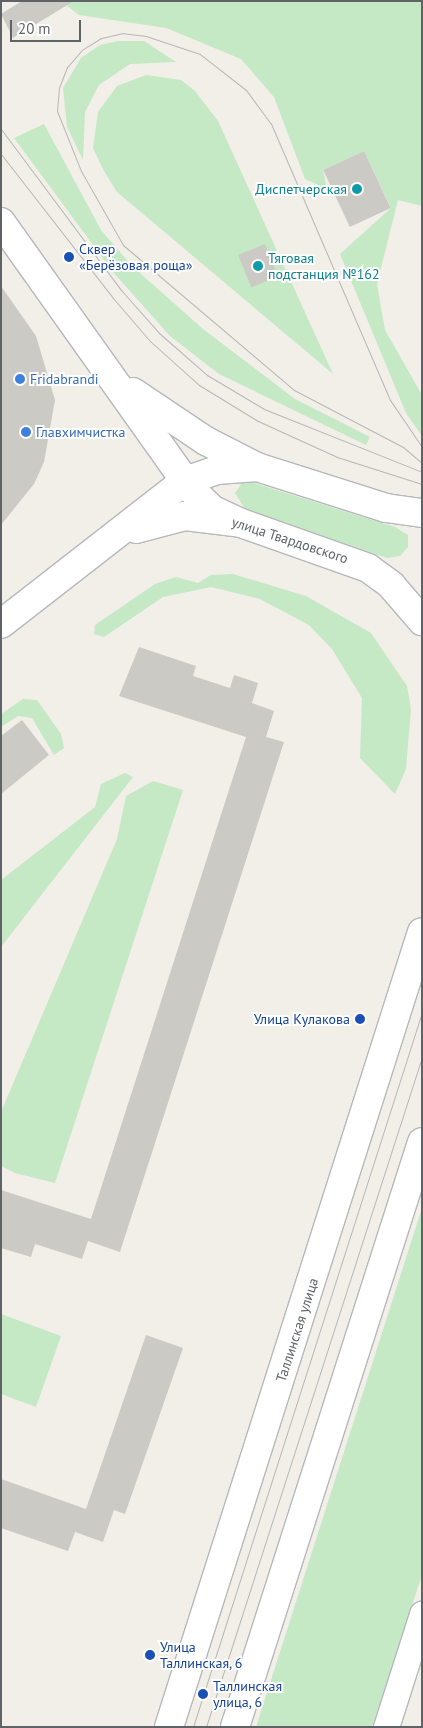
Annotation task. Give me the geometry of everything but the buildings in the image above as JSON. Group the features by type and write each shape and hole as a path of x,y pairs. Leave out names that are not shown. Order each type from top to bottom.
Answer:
{"main road":[{"path":"1,222 107,368 185,481 213,510 241,523"},
{"path":"107,368 161,414 257,467"},
{"name":"улица Твардовского","path":"1,624 111,542 185,481 216,470 257,467 386,508 422,513"},
{"name":"улица Твардовского","path":"111,542 141,526 169,518 192,516 241,523 368,568 391,585 422,620"},
{"name":"Таллинская улица","path":"169,1727 422,932"},
{"path":"235,1727 422,1142"}],"street":[{"path":"386,1727 422,1614"}],"green space":[{"path":"61,1 422,1 422,206 398,200 377,284 385,330 422,395 422,436 406,413 340,254 391,208 364,151 323,170 327,189 305,179 274,97 241,59 166,28 79,15"},
{"path":"118,41 144,41 176,62 130,64 99,85 85,112 83,160 67,127 63,88 81,58 100,45"},
{"path":"146,75 181,80 195,91 218,121 333,374 117,192 93,148 98,112 117,86"},
{"path":"44,124 101,230 132,266 203,329 295,399 370,437 366,445 219,374 170,336 113,272 14,138"},
{"path":"244,480 395,527 408,535 408,547 400,556 387,558 245,509 235,493"},
{"path":"233,574 306,596 371,633 407,686 411,709 406,769 395,794 360,758 362,698 332,649 309,625 260,599 211,587 163,597 104,637 94,634 95,625 155,584 176,577 198,583 211,575"},
{"path":"23,699 37,700 61,734 64,748 54,755 32,718 18,716 1,727 1,714"},
{"path":"125,773 133,777 1,947 1,880 95,807 101,784"},
{"path":"153,781 183,790 55,1183 15,1173 1,1166 1,1112 117,839 126,796"},
{"path":"422,1208 422,1575 372,1727 256,1727"},
{"path":"1,1314 61,1336 36,1407 1,1394"}],"tram line":[{"path":"422,447 390,400 271,124 246,90 200,54 146,36 123,33 101,38 82,50 67,67 59,88 57,111 81,171 123,245 294,390 403,447 422,463"},
{"path":"1,129 121,290 159,333 207,375 264,409 422,472"},
{"path":"1,154 113,298 150,341 199,385 258,421 337,457 422,484"},
{"path":"193,1727 422,1012"},
{"path":"206,1727 422,1057"}],"place":[{"name":"Диспетчерская","path":"357,189"},
{"name":"Сквер «Берёзовая роща»","path":"69,257"},
{"name":"Тяговая подстанция №162","path":"258,266"},
{"name":"Fridabrandi","path":"20,379"},
{"name":"Главхимчистка","path":"26,432"},
{"name":"Улица Кулакова","path":"360,1019"},
{"name":"Улица Таллинская, 6","path":"150,1655"},
{"name":"Таллинская улица, 6","path":"203,1694"}]}
